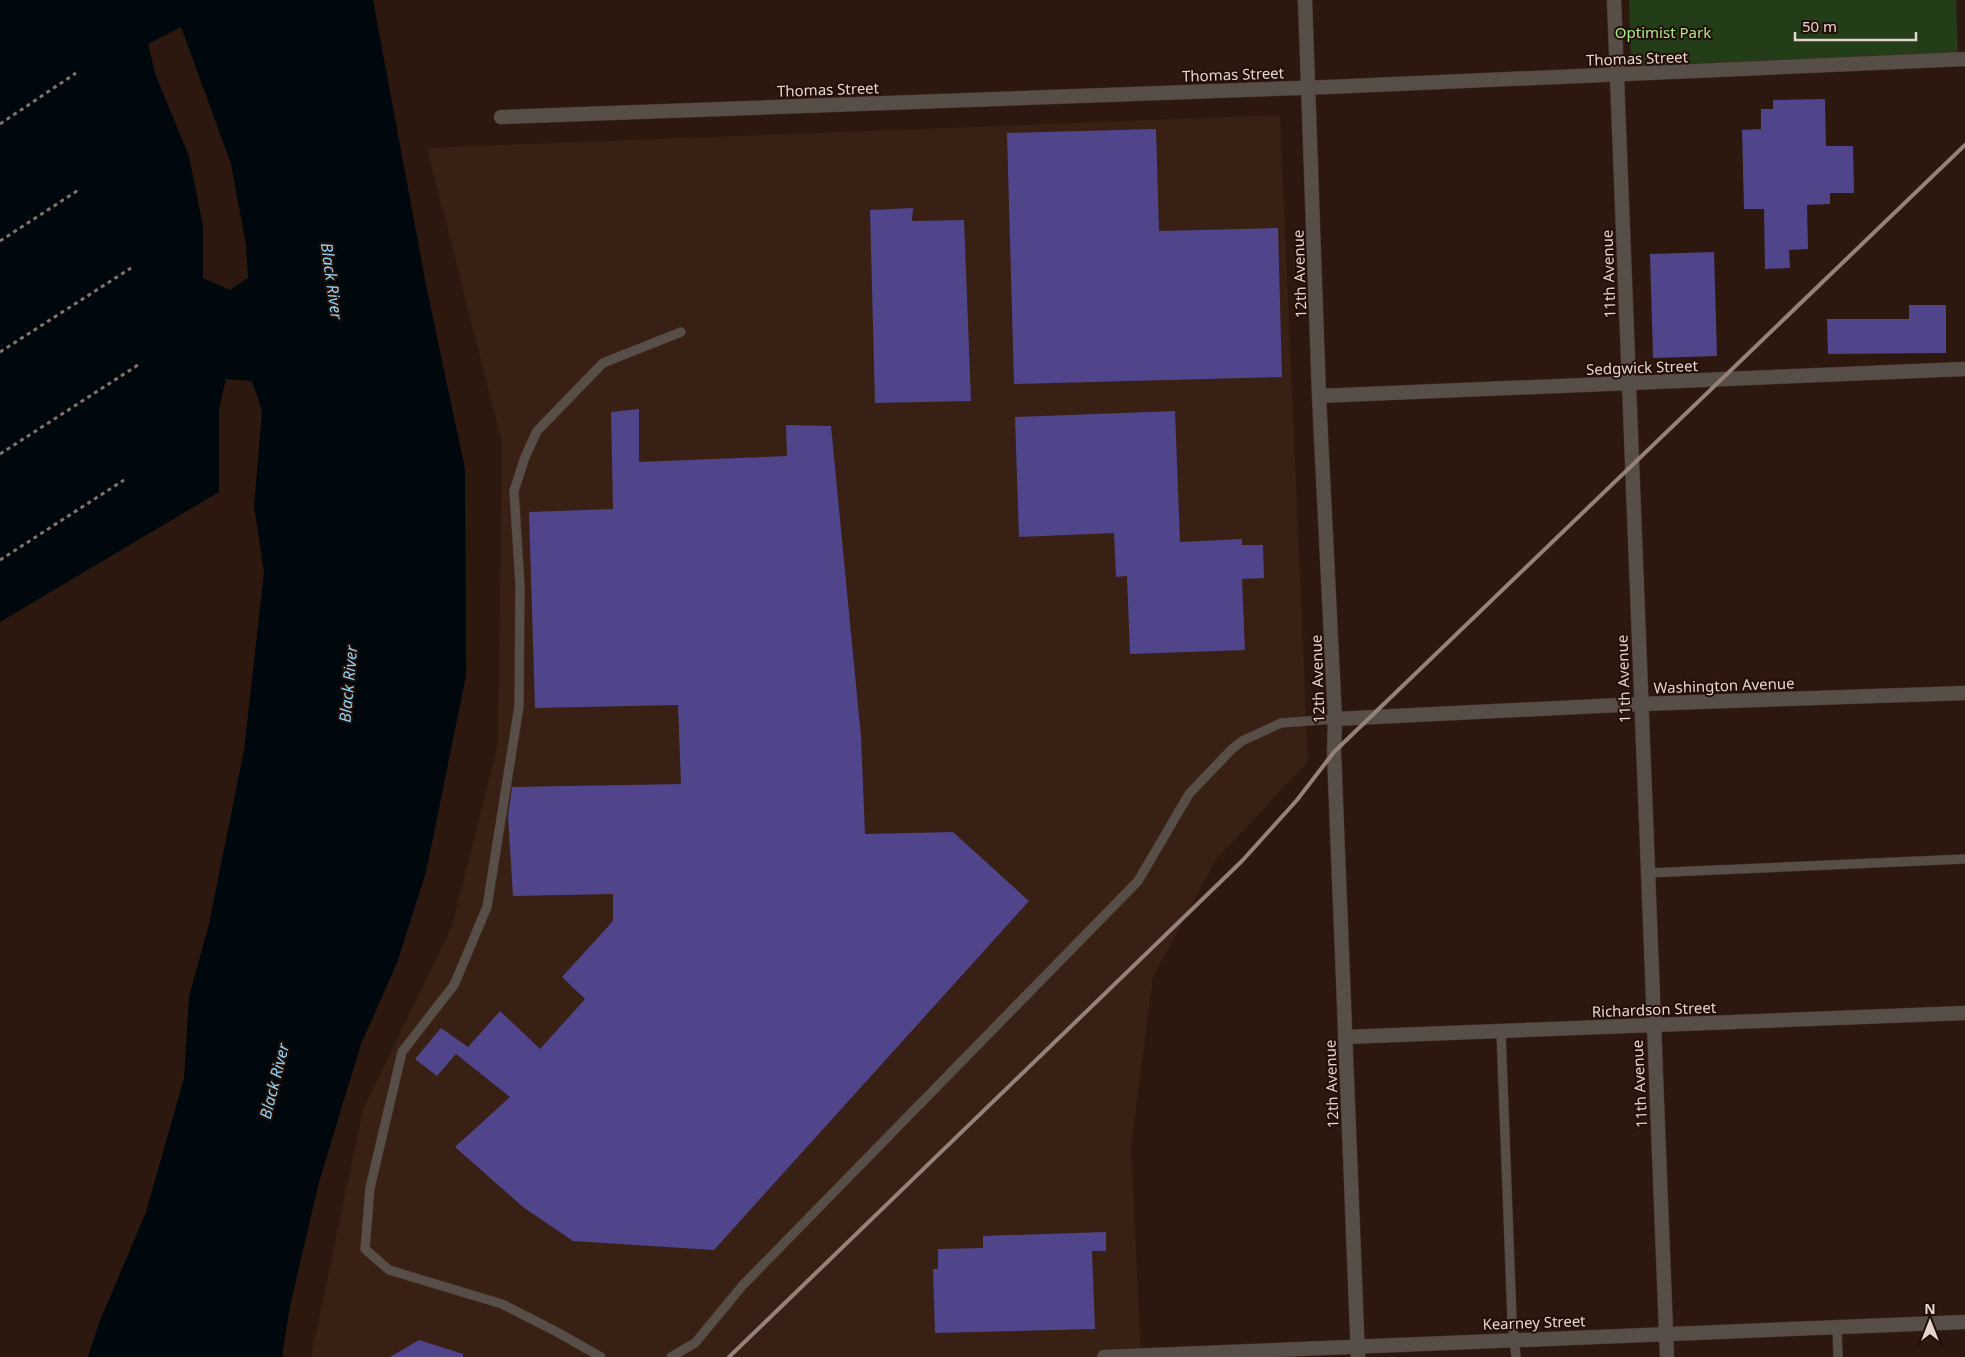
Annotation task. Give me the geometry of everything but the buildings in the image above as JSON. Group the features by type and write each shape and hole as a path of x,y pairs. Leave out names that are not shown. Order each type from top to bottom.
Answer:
{"street":[{"name":"12th Avenue","path":"1305,0 1319,396 1335,719 1334,752 1358,1352"},
{"name":"11th Avenue","path":"1614,0 1667,1357"},
{"name":"Thomas Street","path":"501,117 1616,76 1965,59"},
{"name":"Sedgwick Street","path":"1319,396 1965,369"},
{"name":"Washington Avenue","path":"1335,719 1640,704 1965,693"},
{"name":"Richardson Street","path":"1345,1037 1965,1013"},
{"name":"Kearney Street","path":"1104,1357 1358,1352 1513,1339 1965,1322"}],"lane":[{"path":"601,1357 502,1304 389,1270 365,1249 370,1188 402,1052 454,985 487,906 519,706 520,585 514,491 525,457 537,431 561,403 603,364 681,332"},
{"path":"671,1357 695,1343 743,1285 1138,880 1189,794 1231,750 1242,741 1281,723 1335,719"},
{"path":"1647,874 1965,860"},
{"path":"1501,1032 1513,1339 1516,1357"},
{"path":"1837,1326 1838,1357"}],"path":[{"path":"0,124 76,73"},
{"path":"0,241 80,189"},
{"path":"0,352 131,268"},
{"path":"0,454 138,365"},
{"path":"0,560 124,480"}],"shaded area":[{"path":"1280,115 1308,762 1217,858 1153,977 1131,1146 1141,1357 311,1357 363,1110 452,926 498,745 502,443 427,148"}],"green space":[{"name":"Optimist Park","path":"1629,0 1956,0 1958,53 1631,66"}],"water":[{"name":"Black River","path":"0,0 373,0 426,285 465,469 466,676 426,872 397,963 361,1044 319,1182 290,1306 282,1357 88,1357 99,1323 146,1212 184,1078 189,996 209,924 244,750 264,572 254,506 262,411 252,381 226,379 219,409 219,492 0,622","holes":["181,27 231,164 246,245 248,278 230,290 203,278 203,226 189,156 156,76 148,44"]}],"railway":[{"path":"729,1357 1242,861 1297,800 1334,752 1965,145"}]}
